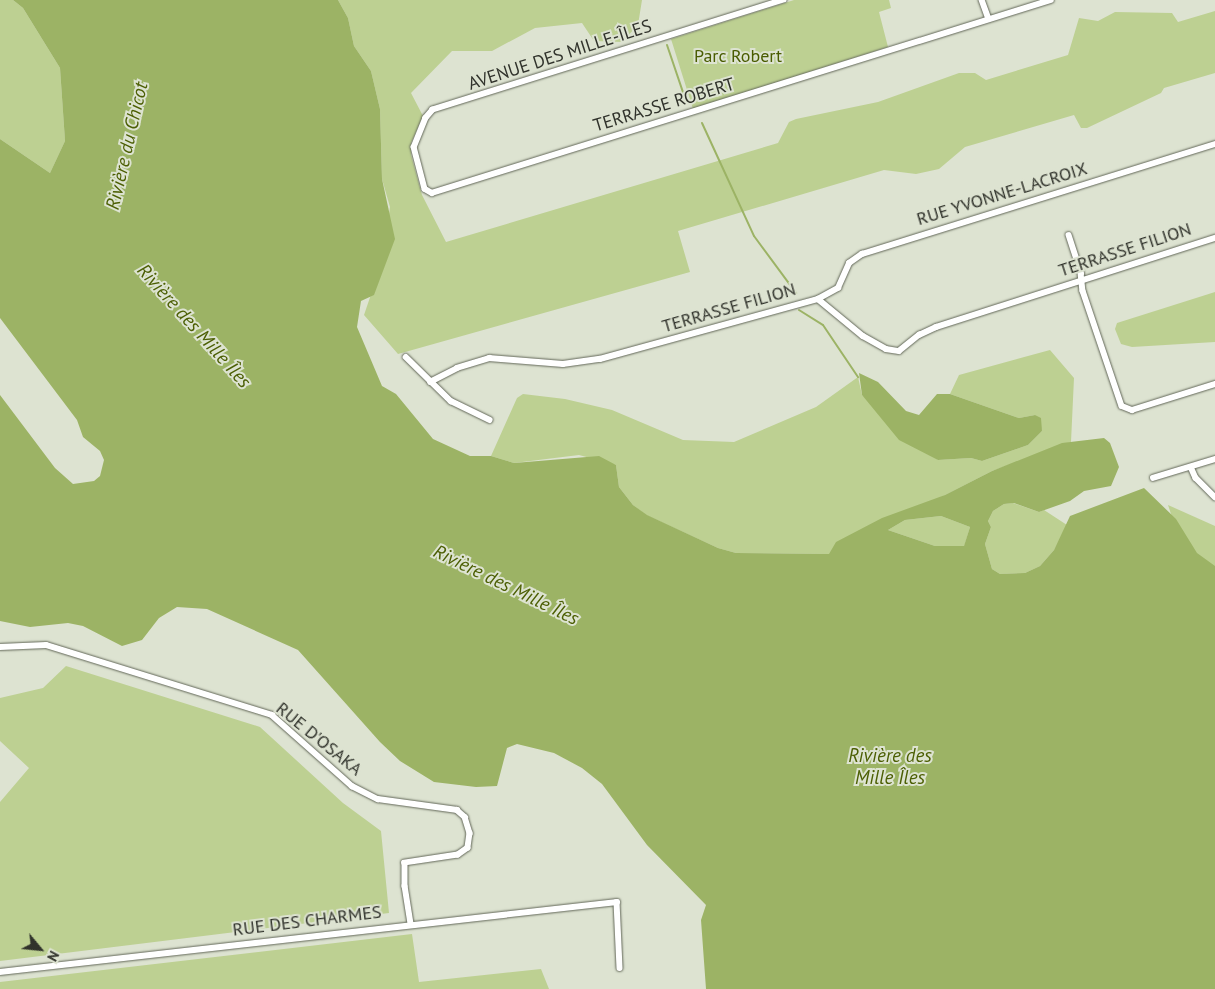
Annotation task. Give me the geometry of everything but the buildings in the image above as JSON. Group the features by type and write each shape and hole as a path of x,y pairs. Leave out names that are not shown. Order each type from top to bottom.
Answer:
{"street":[{"name":"AVENUE DES MILLE-ÎLES","path":"429,193 421,177 414,147 424,121 433,110 784,0"},
{"path":"982,0 989,19"},
{"name":"TERRASSE ROBERT","path":"429,193 1051,0"},
{"name":"RUE YVONNE-LACROIX","path":"818,299 838,288 851,260 868,251 1215,144"},
{"path":"1068,235 1089,309 1125,408 1135,409 1215,384"},
{"name":"TERRASSE FILION","path":"430,382 457,368 489,358 564,364 600,359 818,299 864,336 886,349 900,351 930,329 1215,238"},
{"path":"406,358 430,382 457,404 490,420"},
{"path":"1153,478 1215,459"},
{"path":"1191,467 1196,478 1215,497"},
{"name":"RUE D'OSAKA","path":"0,647 46,645 272,715 352,786 378,799 457,810 466,817 470,833 468,848 458,855 405,863 405,886 411,924"},
{"name":"RUE DES CHARMES","path":"0,972 617,902 620,968"}],"green space":[{"path":"0,0 13,0 23,8 60,68 65,141 50,173 0,139"},
{"path":"338,0 642,0 638,25 622,42 594,41 582,23 535,28 492,51 452,51 411,93 423,116 411,143 411,155 422,195 446,242 778,143 789,122 796,119 878,102 959,73 975,73 986,80 1068,55 1079,18 1098,21 1115,12 1172,13 1178,22 1215,11 1215,73 1164,88 1161,93 1087,128 1081,128 1074,115 965,147 939,169 916,174 884,170 678,231 690,272 398,354 364,315 382,262 390,207 382,179 380,109 371,71 354,46 348,18"},
{"name":"Parc Robert","path":"794,0 889,0 891,8 879,12 888,47 693,109 671,39"},
{"path":"1215,292 1215,342 1132,347 1121,344 1115,329 1117,323"},
{"path":"1050,350 1074,378 1071,442 992,471 830,554 736,553 718,548 646,515 633,505 619,487 616,465 579,455 514,463 491,456 517,398 523,394 565,399 612,410 683,440 734,442 816,407 858,377 862,395 938,460 971,458 982,461 1028,445 1042,431 1035,415 1019,418 950,394 959,375"},
{"path":"1013,503 1039,512 1044,510 1067,525 1054,550 1040,566 1025,573 1000,574 992,569 985,544 991,527 988,521 993,511 1004,504"},
{"path":"1168,505 1215,526 1215,595 1184,553"},
{"path":"941,516 970,527 964,547 935,546 888,530 905,520"},
{"path":"66,666 260,727 343,803 381,831 389,913 0,961 0,802 29,768 0,741 0,698 43,688"},
{"path":"412,934 419,982 541,969 549,989 0,989 0,982"}],"water":[{"name":"Rivière des Mille Îles","path":"13,0 338,0 348,18 354,46 371,71 380,109 382,179 395,239 374,295 361,301 357,327 382,386 396,394 433,439 470,456 491,456 514,463 599,456 616,465 619,487 633,505 647,515 718,548 736,553 829,554 836,542 882,518 945,495 992,471 1062,443 1104,438 1110,443 1119,467 1111,486 1084,491 1070,501 1039,512 1014,503 1004,504 993,511 988,521 991,527 985,544 992,569 1000,574 1025,573 1040,566 1054,550 1070,516 1144,488 1176,519 1197,553 1215,566 1215,989 706,989 701,920 706,905 647,845 602,784 582,768 554,753 517,744 507,748 497,786 476,787 434,782 400,761 380,742 298,650 207,609 177,607 159,618 142,640 122,646 83,626 68,623 30,627 0,621 0,395 55,468 73,484 94,481 100,476 104,460 100,451 83,437 77,420 0,318 0,139 50,173 65,141 60,68 23,8","holes":["941,516 970,527 964,546 935,546 888,530 905,520"]},
{"path":"859,373 878,382 906,411 919,415 937,394 950,394 1019,418 1035,415 1041,418 1042,431 1028,445 982,461 971,458 938,460 899,440 862,395"}],"waterway":[{"path":"667,45 686,101"},
{"path":"702,123 754,236 796,293"},
{"path":"799,310 823,325 858,377"}],"water label":[{"name":"Rivière du Chicot","path":"127,146"}]}
